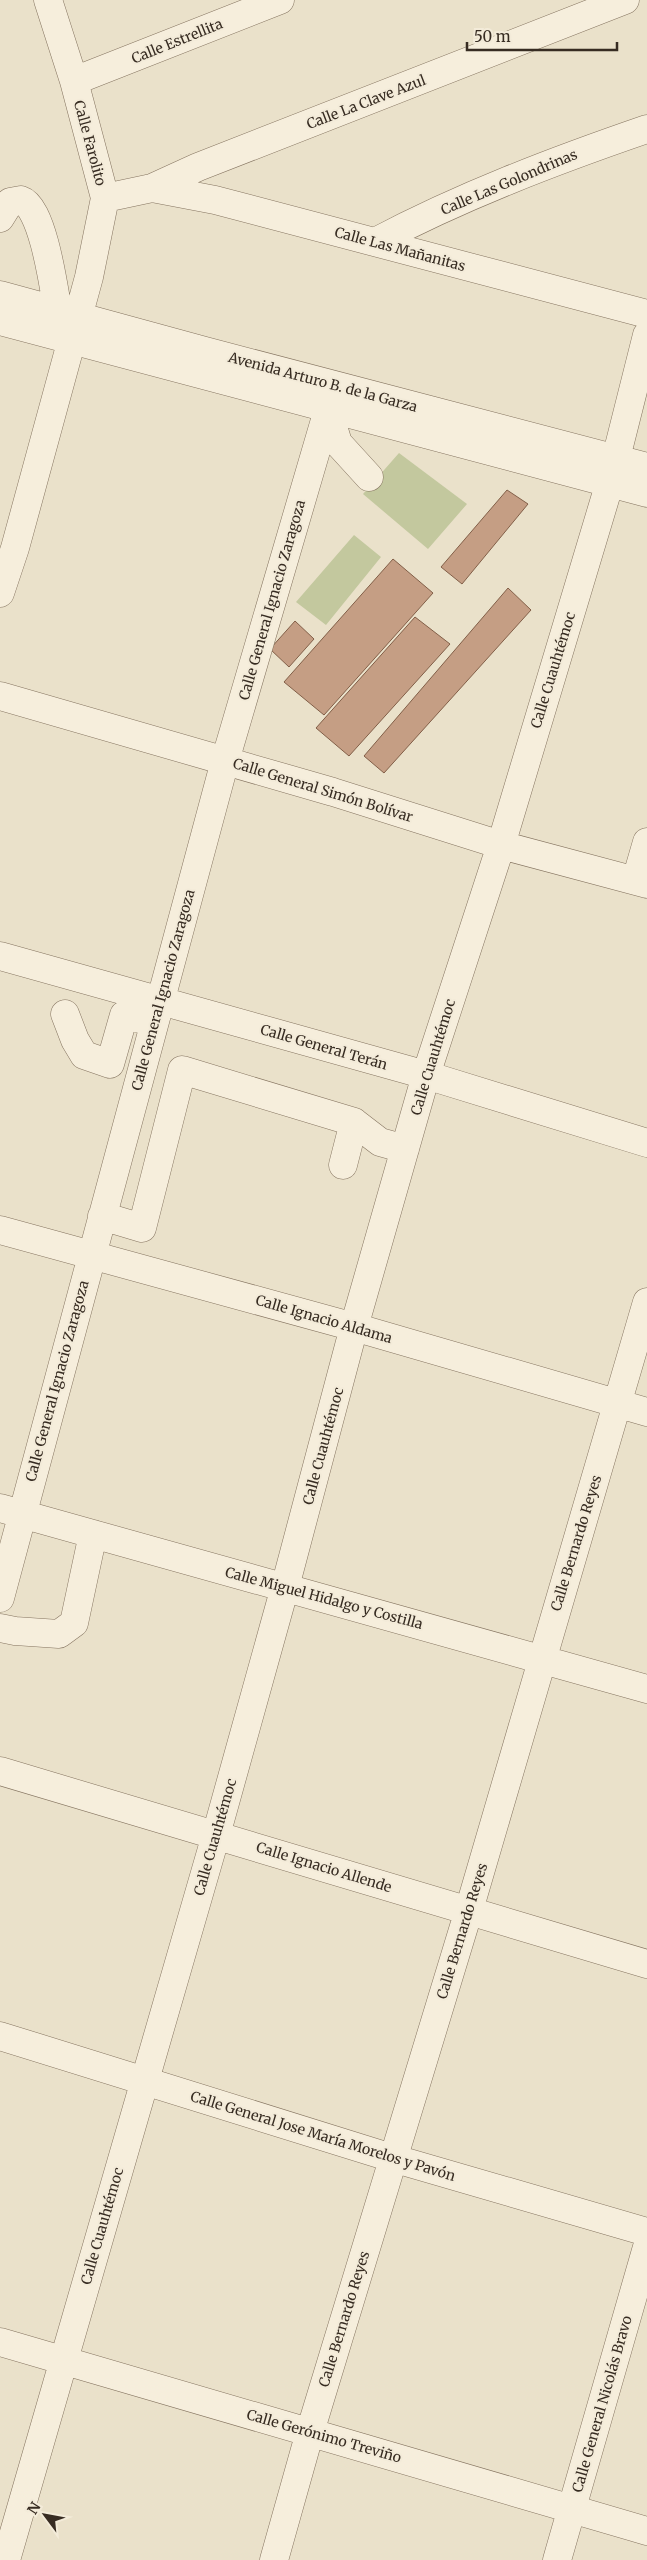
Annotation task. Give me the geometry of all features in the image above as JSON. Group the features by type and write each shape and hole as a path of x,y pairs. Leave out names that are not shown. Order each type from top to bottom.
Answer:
{"street":[{"name":"Calle Farolito","path":"0,593 15,548 69,323 98,241 105,198 74,81 48,0"},
{"name":"Calle Estrellita","path":"74,81 280,0"},
{"name":"Calle La Clave Azul","path":"105,198 152,188 198,167 625,0"},
{"name":"Calle Las Golondrinas","path":"375,242 434,213 503,183 580,152 647,129"},
{"name":"Calle Las Mañanitas","path":"152,188 215,200 647,314"},
{"path":"0,218 6,206 15,200 25,202 31,209 69,323"},
{"name":"Avenida Arturo B. de la Garza","path":"0,295 69,323 332,398 613,471 647,492"},
{"name":"Avenida Arturo B. de la Garza","path":"0,321 69,323"},
{"name":"Calle Cuauhtémoc","path":"6,2560 216,1835 285,1587 354,1327 426,1075 501,845 613,471 647,336"},
{"path":"332,398 338,443 369,477"},
{"name":"Calle General Ignacio Zaragoza","path":"0,1598 11,1512 102,1216 225,761 332,398"},
{"name":"Avenida Arturo B. de la Garza","path":"613,471 647,467"},
{"name":"Calle General Simón Bolívar","path":"0,696 225,761 501,845 642,882"},
{"path":"642,882 647,842"},
{"name":"Calle General Terán","path":"0,956 157,1011 426,1075 647,1143"},
{"path":"65,1014 75,1040 84,1056 110,1064 124,1016 157,1011"},
{"path":"102,1216 142,1228 182,1070 354,1122 380,1142 405,1149"},
{"path":"342,1165 354,1122"},
{"name":"Calle Ignacio Aldama","path":"0,1230 354,1327 647,1412"},
{"name":"Calle Bernardo Reyes","path":"274,2560 310,2432 392,2158 469,1910 647,1302"},
{"name":"Calle Miguel Hidalgo y Costilla","path":"11,1512 647,1688"},
{"path":"0,1628 15,1632 59,1634 74,1623 93,1534"},
{"name":"Calle Ignacio Allende","path":"0,1771 647,1964"},
{"name":"Calle General Jose María Morelos y Pavón","path":"0,2036 392,2158 647,2232"},
{"name":"Calle General Nicolás Bravo","path":"558,2560 647,2247"},
{"name":"Calle Gerónimo Treviño","path":"0,2342 647,2531"}],"green space":[{"path":"399,453 467,504 428,549 363,494"},
{"path":"354,535 381,557 326,625 296,602"}],"building":[{"path":"507,490 528,504 462,584 441,567"},
{"path":"393,559 433,593 324,715 284,682"},
{"path":"508,588 531,610 384,773 364,756"},
{"path":"415,617 450,644 349,756 316,728"},
{"path":"295,621 314,639 289,667 270,649"}]}
